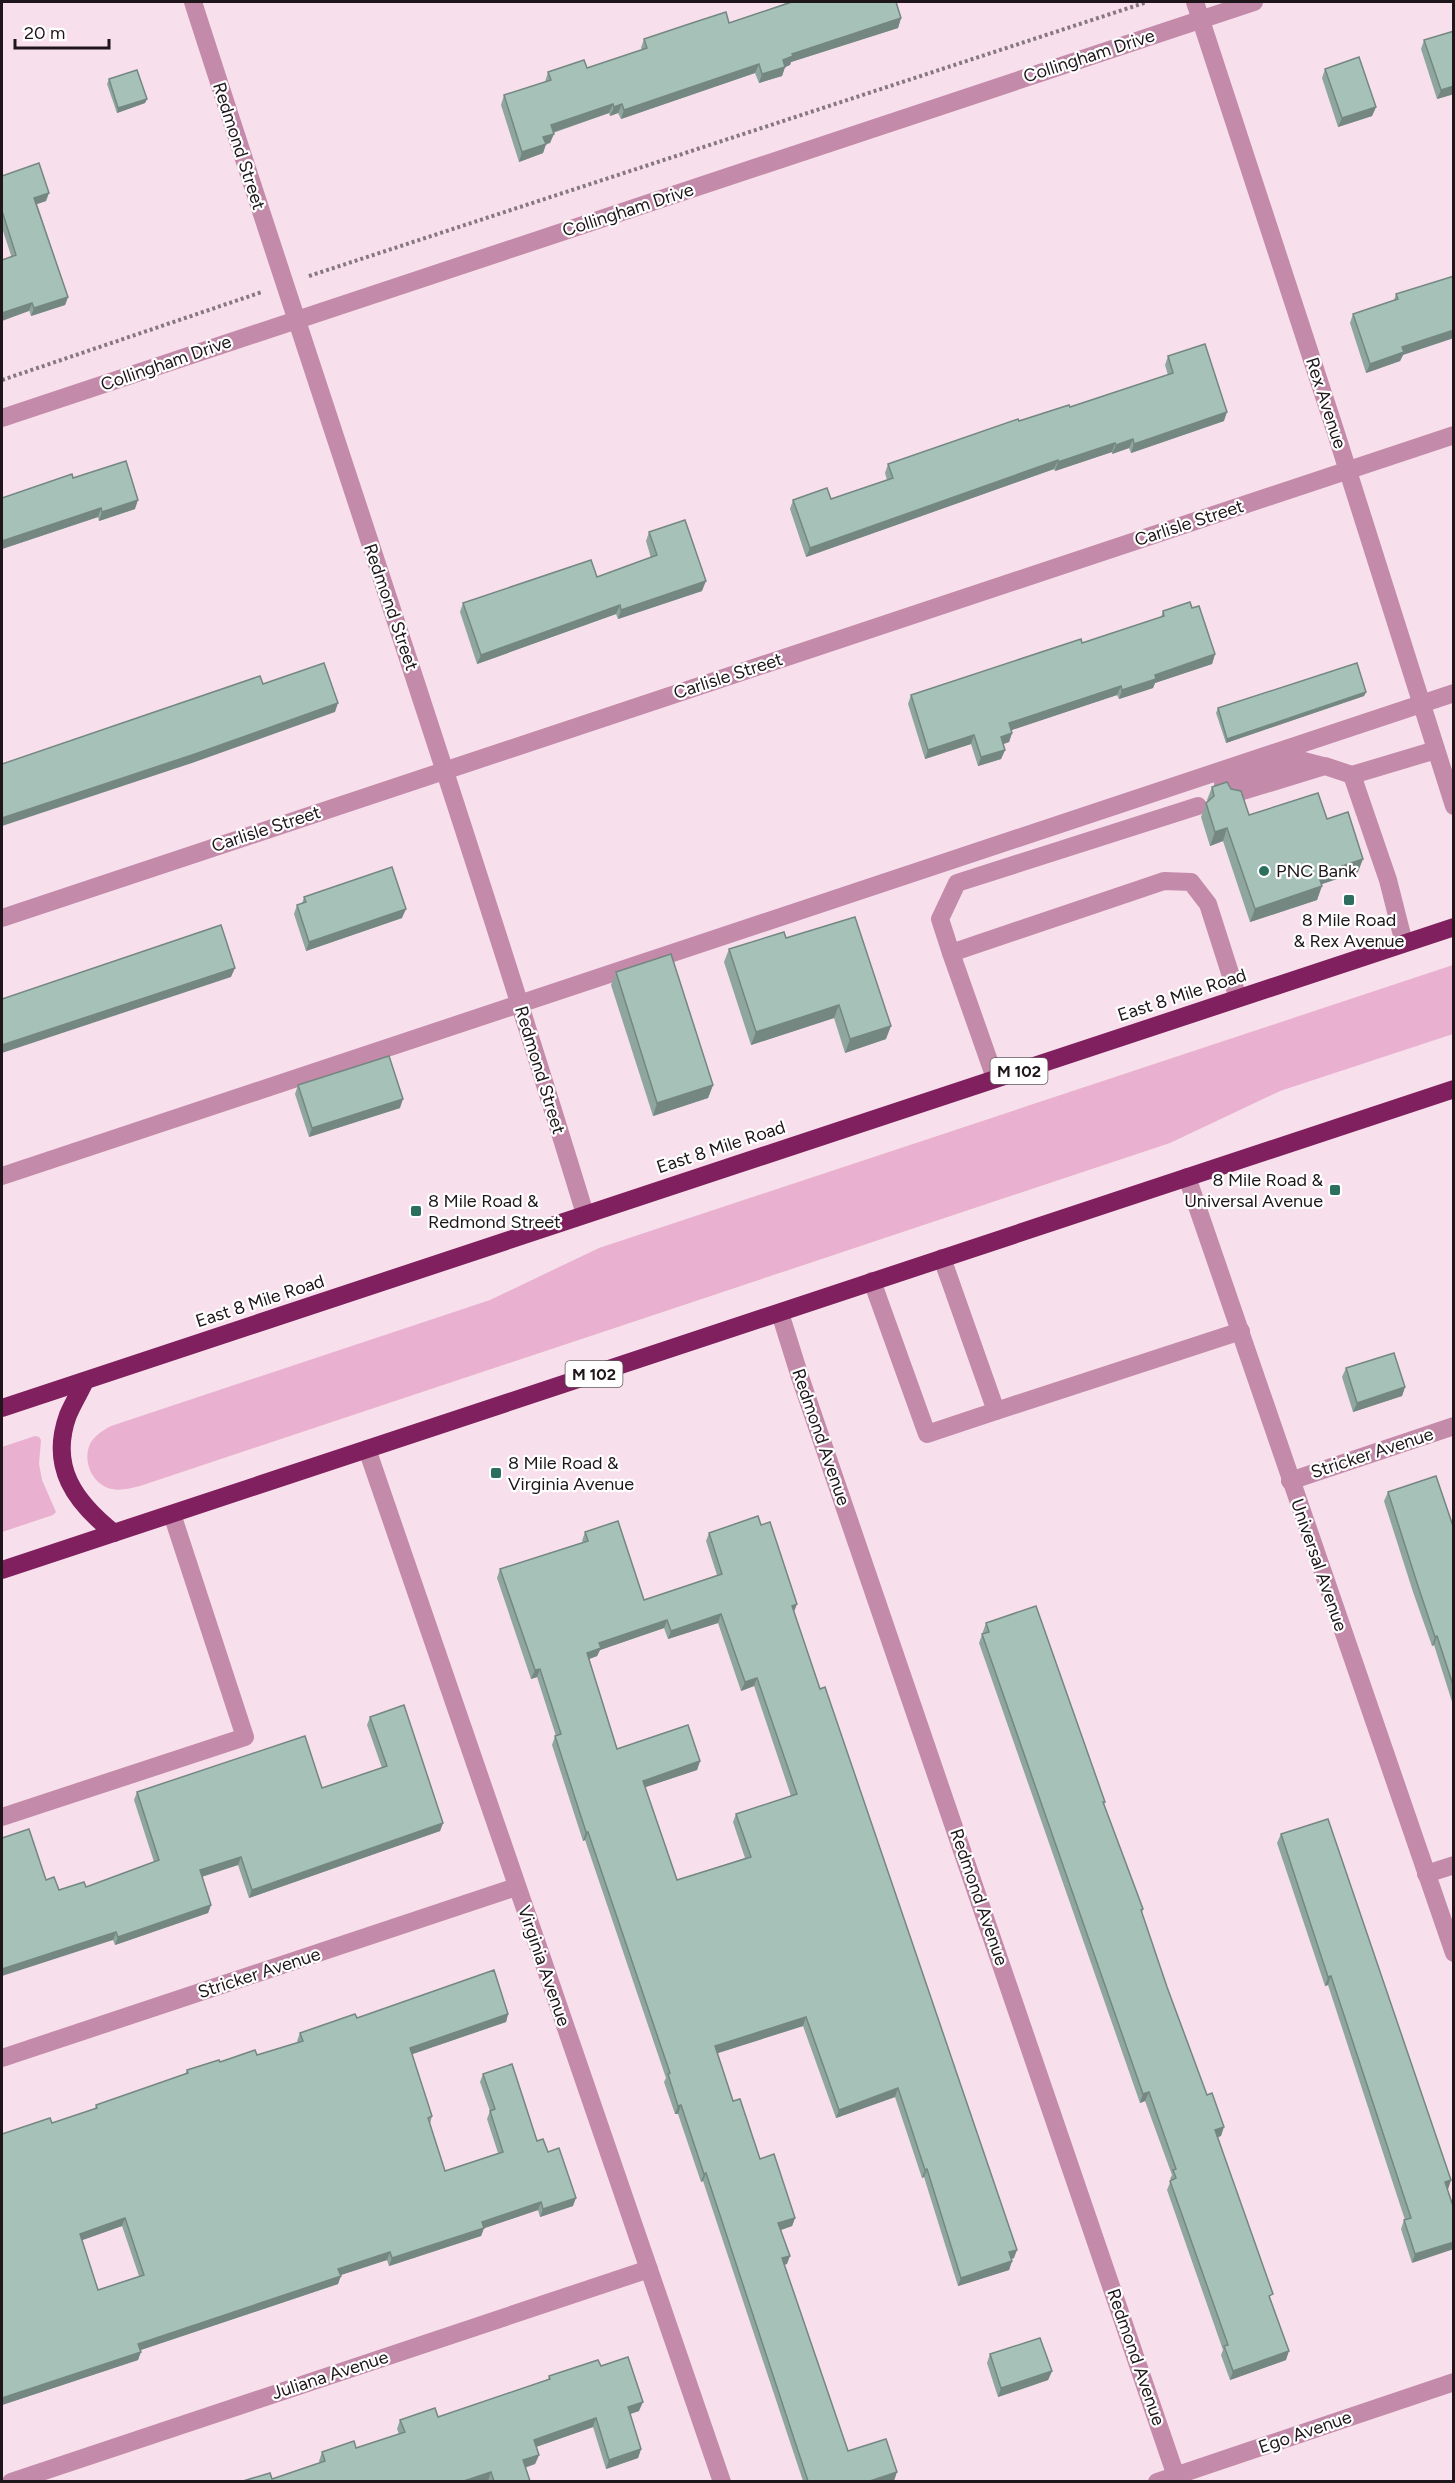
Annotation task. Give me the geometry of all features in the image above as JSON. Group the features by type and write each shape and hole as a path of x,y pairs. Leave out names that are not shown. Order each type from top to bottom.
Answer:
{"highway":[{"name":"East 8 Mile Road","path":"2,1408 1454,927"},
{"name":"M 102","path":"2,1570 1454,1089"},
{"path":"85,1381 68,1416 62,1457 65,1472 78,1500 114,1533"}],"street":[{"name":"Redmond Street","path":"193,2 295,320 446,770 585,1214"},
{"name":"Collingham Drive","path":"2,418 295,320 1198,10 1254,2"},
{"name":"Rex Avenue","path":"1198,10 1348,470 1454,806"},
{"name":"Carlisle Street","path":"2,918 1454,435"},
{"path":"2,1176 1454,693"},
{"path":"1143,823 1171,800 1300,760 1352,775 1436,750"},
{"path":"1233,794 1325,766"},
{"path":"1352,775 1388,880 1404,943"},
{"path":"995,1078 940,919 957,883 1198,806"},
{"path":"951,954 1164,881 1191,882 1208,904 1238,998"},
{"name":"Universal Avenue","path":"1187,1177 1454,1953"},
{"path":"942,1258 996,1411"},
{"path":"872,1281 927,1434 1241,1331"},
{"name":"Redmond Avenue","path":"780,1312 1177,2478"},
{"name":"Stricker Avenue","path":"1290,1480 1454,1426"},
{"name":"Virginia Avenue","path":"367,1449 722,2481"},
{"path":"2,1817 245,1737 172,1514"},
{"path":"1426,1874 1454,1865"},
{"name":"Stricker Avenue","path":"2,2058 516,1887"},
{"name":"Juliana Avenue","path":"11,2481 649,2269"},
{"name":"Ego Avenue","path":"1157,2481 1177,2478 1454,2382"}],"path":[{"path":"2,380 284,285 1147,2"}],"shaded area":[{"path":"1453,965 1453,1034 1280,1091 1170,1143 140,1486 122,1489 105,1487 95,1478 88,1465 90,1444 96,1436 111,1426 490,1300 599,1248"},
{"path":"35,1436 41,1440 39,1464 42,1480 56,1512 2,1532 2,1447"}],"building":[{"path":"792,2 896,2 901,18 792,54 793,56 783,60 785,67 762,74 759,64 624,110 622,104 614,107 613,104 551,125 554,134 543,137 546,144 522,152 504,95 551,80 548,72 584,60 587,68 647,48 644,39 726,12 729,23"},
{"path":"1454,31 1454,86 1441,90 1424,40"},
{"path":"1359,57 1376,107 1342,118 1325,69"},
{"path":"137,70 147,99 118,108 109,79"},
{"path":"39,163 49,193 34,198 68,297 34,308 32,303 2,313 2,260 16,255 2,211 2,176"},
{"path":"1454,276 1454,330 1402,347 1404,352 1370,364 1353,314 1398,299 1396,294"},
{"path":"1205,344 1227,412 1134,444 1133,439 1058,462 1058,460 810,548 793,500 827,488 831,499 893,478 888,464 1018,419 1019,421 1069,405 1070,407 1173,373 1168,356"},
{"path":"126,461 138,500 102,512 101,508 2,541 2,498 72,474 73,478"},
{"path":"685,520 706,581 621,610 620,605 481,655 463,603 591,560 597,577 657,555 649,532"},
{"path":"1190,602 1192,608 1199,606 1215,654 1155,675 1156,679 1122,690 1121,686 1009,723 1012,733 1001,737 1005,750 981,757 974,735 928,750 911,695 1081,639 1082,643 1164,616 1163,611"},
{"path":"324,663 338,703 195,754 2,818 2,764 260,676 263,684"},
{"path":"1357,663 1366,692 1227,739 1218,708"},
{"path":"1227,782 1231,789 1241,791 1249,815 1318,793 1327,819 1348,812 1363,859 1318,874 1322,886 1255,909 1227,828 1215,832 1206,803 1214,796 1212,787"},
{"path":"392,867 406,909 309,942 297,905 306,902 304,897"},
{"path":"855,917 891,1026 850,1039 839,1005 756,1032 729,949 784,932 786,938"},
{"path":"221,925 235,968 2,1045 2,999"},
{"path":"671,954 713,1085 657,1103 616,972"},
{"path":"389,1056 403,1099 312,1128 298,1085"},
{"path":"1394,1353 1405,1387 1357,1403 1346,1368"},
{"path":"1436,1476 1454,1529 1454,1688 1388,1492"},
{"path":"758,1516 761,1525 770,1522 797,1604 792,1606 820,1689 825,1687 1017,2250 1009,2252 1012,2261 961,2278 927,2169 925,2170 898,2088 839,2110 806,2017 715,2046 733,2101 740,2099 760,2159 774,2154 795,2218 778,2223 790,2256 782,2258 848,2451 886,2439 897,2472 870,2481 808,2481 706,2173 704,2174 681,2105 678,2106 668,2074 670,2073 588,1832 586,1832 555,1736 561,1734 540,1669 535,1670 500,1569 588,1541 585,1532 618,1521 644,1600 722,1574 709,1533","holes":["721,1614 745,1682 757,1678 797,1794 736,1814 751,1857 677,1880 643,1781 700,1761 688,1725 617,1749 587,1653 601,1648 599,1643 667,1620 671,1631"]},
{"path":"1036,1606 1105,1802 1103,1802 1143,1909 1141,1910 1167,1987 1207,2095 1212,2093 1224,2127 1215,2130 1273,2294 1269,2296 1289,2351 1233,2371 1224,2346 1228,2345 1170,2181 1176,2178 1173,2170 1176,2169 1149,2092 1143,2094 982,1634 989,1632 986,1623"},
{"path":"404,1705 443,1823 252,1890 241,1857 200,1870 211,1905 118,1937 116,1932 2,1969 2,1838 29,1829 46,1880 54,1877 59,1890 84,1882 86,1887 159,1860 137,1792 305,1736 322,1788 387,1766 370,1717"},
{"path":"1328,1819 1451,2180 1445,2182 1454,2209 1454,2242 1415,2254 1404,2220 1411,2218 1331,1976 1328,1977 1281,1834"},
{"path":"494,1970 508,2014 410,2048 432,2116 428,2118 445,2171 503,2152 490,2111 495,2109 483,2074 512,2064 537,2141 543,2139 548,2152 559,2148 576,2198 543,2209 541,2202 482,2222 484,2228 392,2258 390,2252 338,2269 341,2276 138,2344 141,2352 2,2398 2,2134 50,2118 52,2123 97,2108 96,2105 219,2060 220,2062 255,2050 257,2055 303,2041 300,2033 355,2014 357,2018","holes":["125,2218 144,2275 98,2290 80,2234"]},
{"path":"1040,2338 1052,2371 1001,2388 990,2354"},
{"path":"628,2357 643,2402 628,2407 641,2449 609,2460 596,2418 534,2440 539,2455 523,2460 530,2481 494,2481 491,2472 464,2481 243,2481 270,2473 272,2479 325,2461 322,2452 354,2441 356,2448 405,2432 400,2420 435,2408 438,2417 598,2360 601,2366"}],"place":[{"name":"PNC Bank","path":"1264,871"},
{"name":"8 Mile Road & Rex Avenue","path":"1349,900"},
{"name":"8 Mile Road & Universal Avenue","path":"1335,1190"},
{"name":"8 Mile Road & Redmond Street","path":"416,1211"},
{"name":"8 Mile Road & Virginia Avenue","path":"496,1473"}]}
